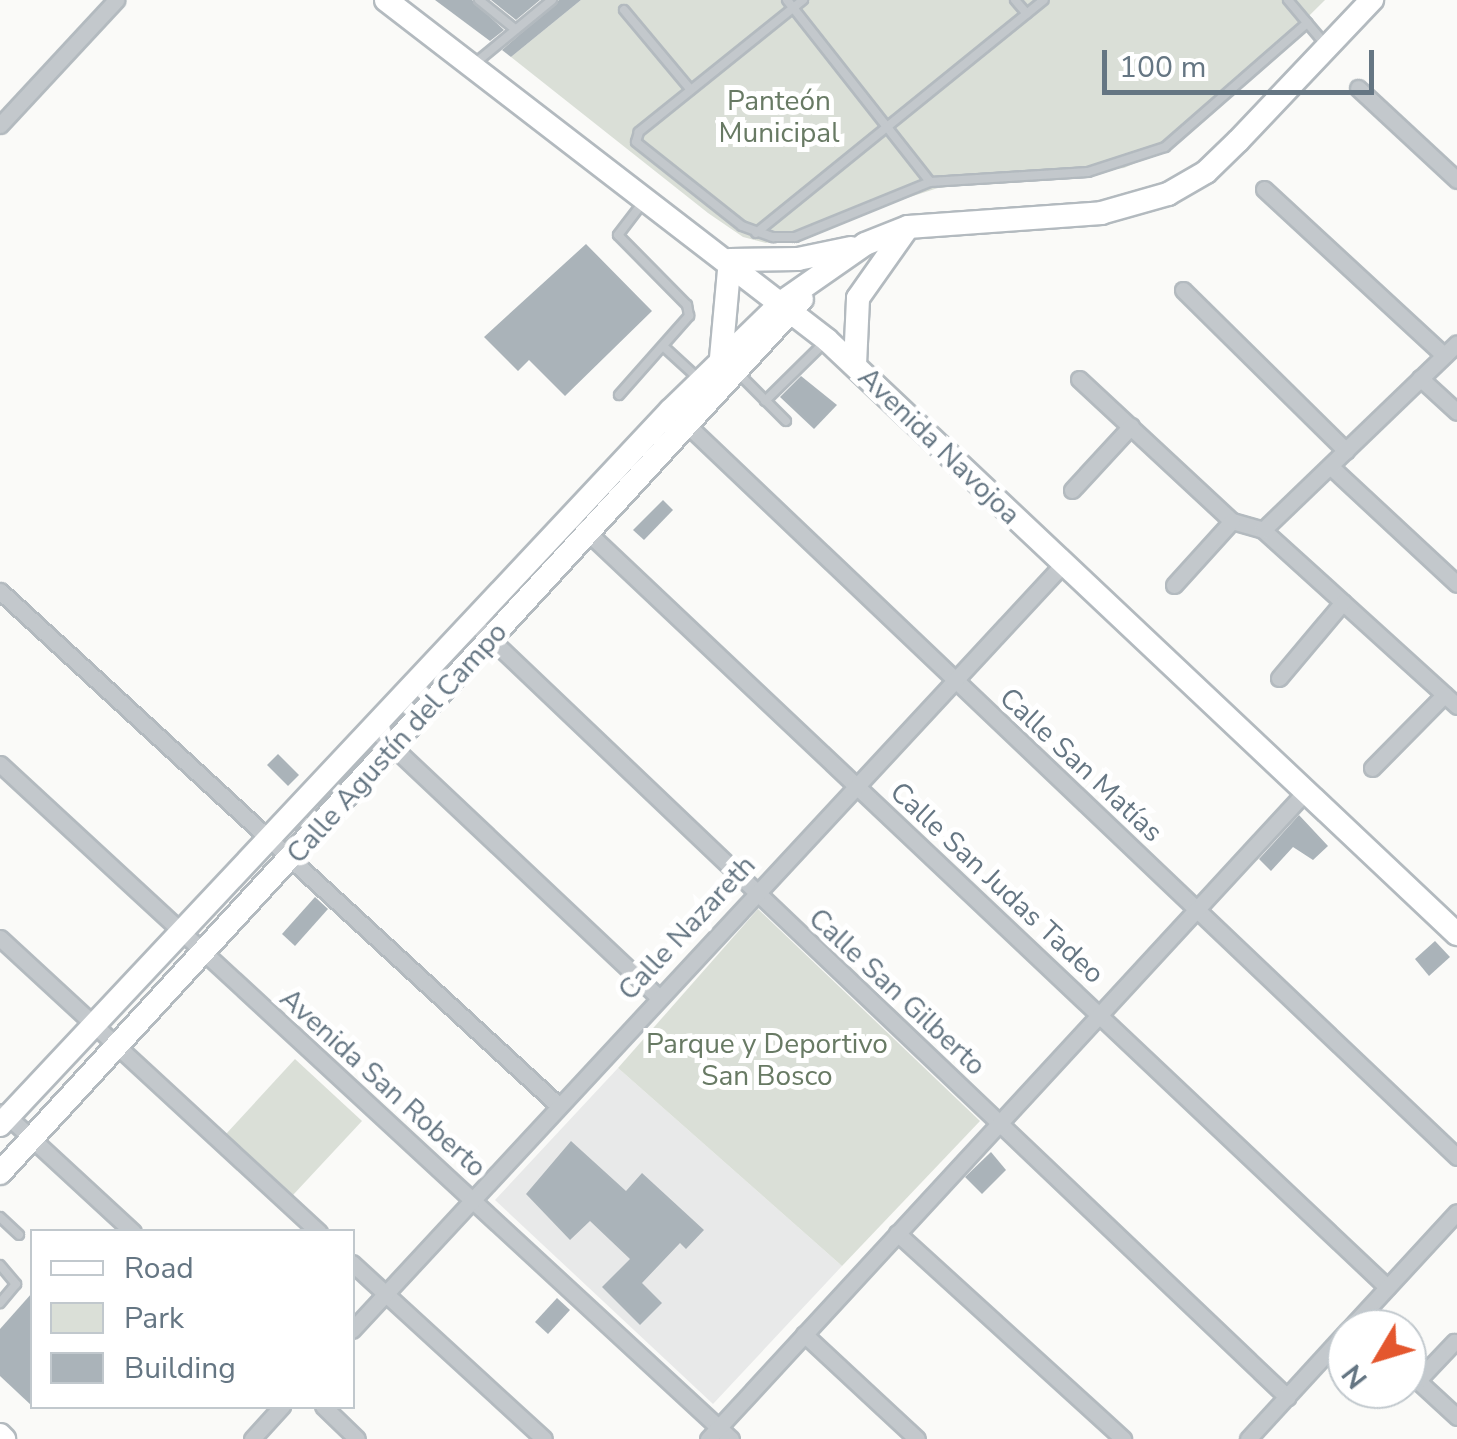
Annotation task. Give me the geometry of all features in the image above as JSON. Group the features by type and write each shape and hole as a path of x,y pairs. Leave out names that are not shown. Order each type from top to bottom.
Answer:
{"street":[{"path":"0,125 116,0"},
{"name":"Avenida Navojoa","path":"386,0 730,260 856,365 1457,934"},
{"path":"730,366 730,260 798,259 864,244 908,228 1100,213 1168,194 1206,172 1372,0"},
{"path":"1358,88 1457,180"},
{"path":"1264,189 1444,355"},
{"path":"856,365 858,298 873,268 908,228"},
{"name":"Calle Agustín del Campo","path":"3,1117 375,730 590,535 689,426 730,366 807,289 864,244"},
{"path":"1183,290 1346,451"},
{"path":"1263,530 1457,342"},
{"name":"Calle Agustín del Campo","path":"0,1173 394,745 570,518 700,380 730,366"},
{"path":"1420,378 1457,412"},
{"path":"1079,379 1232,521 1263,530 1451,701 1372,768"},
{"name":"Calle San Matías","path":"671,410 1457,1158"},
{"path":"1072,490 1132,426"},
{"path":"1330,466 1457,584"},
{"name":"Calle San Judas Tadeo","path":"570,518 1388,1287"},
{"path":"1174,585 1232,521"},
{"name":"Calle Nazareth","path":"355,1327 754,891 1064,564"},
{"path":"0,591 294,856 558,1106"},
{"path":"1279,678 1343,602"},
{"name":"Calle San Gilberto","path":"483,631 1287,1397"},
{"path":"375,730 658,998"},
{"name":"Avenida San Roberto","path":"0,764 474,1200 719,1435"},
{"path":"719,1435 804,1334 1306,791"},
{"path":"0,938 316,1229"},
{"path":"3,1117 32,1138 130,1229"},
{"path":"1368,1309 1457,1212"},
{"path":"897,1233 1124,1439"},
{"path":"355,1265 544,1439"},
{"path":"804,1334 917,1439"},
{"path":"1427,1364 1454,1342"},
{"path":"1248,1439 1327,1353"},
{"path":"1427,1390 1457,1417"},
{"path":"252,1439 279,1409"},
{"path":"326,1409 357,1439"}],"lane":[{"path":"479,0 515,29"},
{"path":"471,67 552,0"},
{"path":"802,0 790,4 639,132 636,142 642,153 756,233 796,237 930,182 1088,172 1165,147 1306,23"},
{"path":"1015,0 1027,14"},
{"path":"756,233 1044,0"},
{"path":"1288,0 1328,48"},
{"path":"790,4 930,182"},
{"path":"624,10 691,90"},
{"path":"618,395 664,347 690,310 618,235 646,200"},
{"path":"766,400 827,340"},
{"path":"664,347 700,380"},
{"path":"730,366 786,421"},
{"path":"0,1217 20,1234"},
{"path":"0,1265 16,1284 0,1304"}],"shaded area":[{"path":"618,1068 842,1266 713,1404 495,1200"}],"green space":[{"name":"Panteón Municipal","path":"581,0 1325,0 1211,113 1165,150 1124,168 938,188 766,243 743,237 708,213 511,57"},
{"name":"Parque y Deportivo San Bosco","path":"758,909 980,1121 842,1266 618,1068"},
{"path":"295,1059 362,1121 293,1195 226,1134"}],"building":[{"path":"435,0 472,0 504,30 490,41"},
{"path":"491,0 540,0 516,20"},
{"path":"559,0 581,0 511,57 502,50"},
{"path":"586,244 652,311 565,396 529,360 518,371 484,337"},
{"path":"801,376 837,405 814,429 780,397"},
{"path":"663,500 673,510 644,540 633,530"},
{"path":"278,754 299,775 288,786 267,765"},
{"path":"1299,815 1328,846 1313,860 1293,847 1271,871 1259,859"},
{"path":"315,897 328,909 295,946 282,934"},
{"path":"1435,941 1450,957 1429,976 1415,959"},
{"path":"571,1141 626,1191 642,1173 704,1230 686,1249 680,1243 642,1283 662,1303 640,1325 602,1287 630,1259 590,1221 570,1240 526,1194"},
{"path":"991,1152 1006,1170 982,1194 965,1177"},
{"path":"30,1295 30,1404 0,1376 0,1329"},
{"path":"557,1298 570,1310 548,1334 535,1322"}]}
